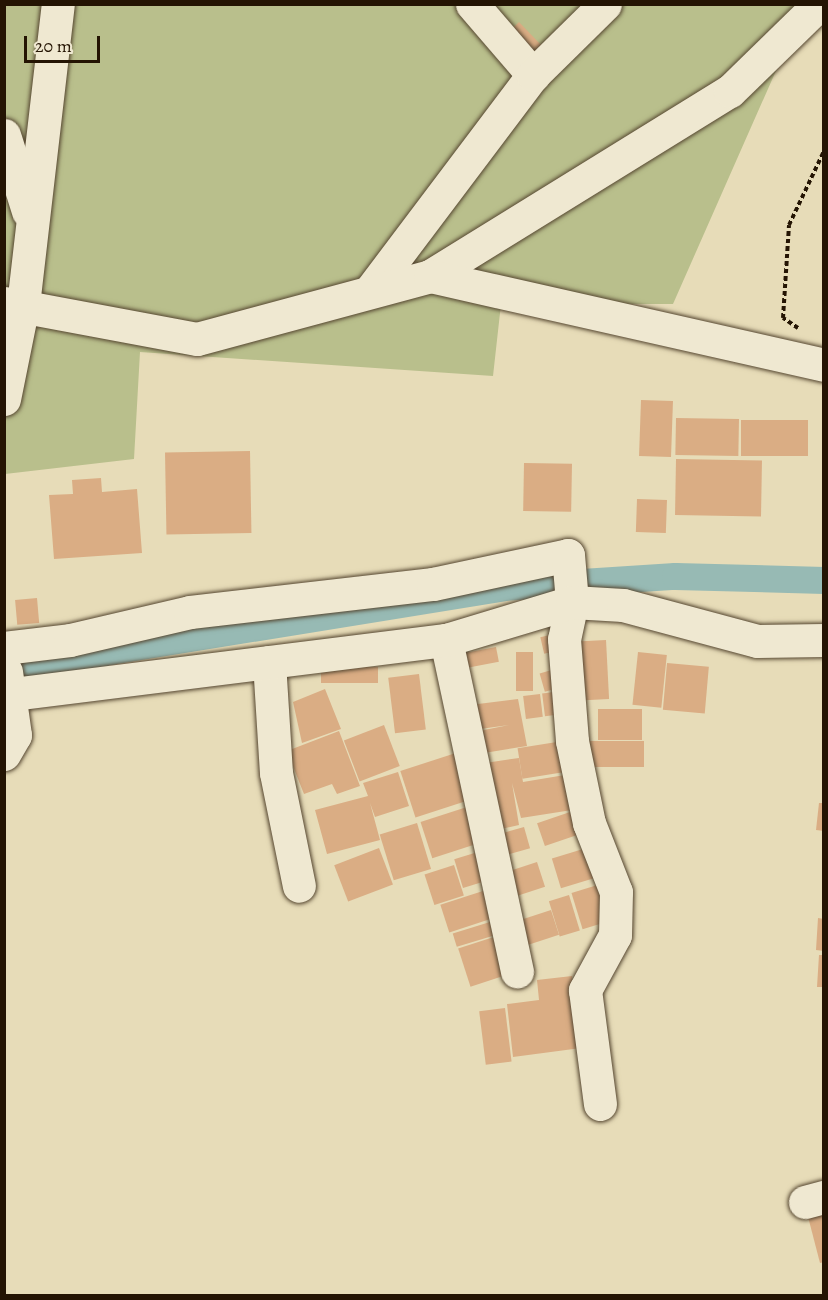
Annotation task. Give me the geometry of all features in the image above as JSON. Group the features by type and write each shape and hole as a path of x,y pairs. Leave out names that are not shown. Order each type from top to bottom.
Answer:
{"street":[{"path":"4,399 14,304 31,221 58,4"},
{"path":"472,4 533,75"},
{"path":"370,291 533,75 605,4"},
{"path":"14,304 197,339 430,276 730,91 819,4"},
{"path":"4,135 31,221"},
{"path":"430,276 824,364"},
{"path":"4,648 70,640 190,612 433,584 568,555 572,602 564,639 572,741 590,823 616,892 615,935 585,990 600,1104"},
{"path":"4,754 15,735 7,684 269,662 446,640 572,602 622,605 757,641 824,640"},
{"path":"446,640 517,972"},
{"path":"269,662 276,773 299,886"}],"path":[{"path":"807,335 783,318 789,225 824,151"}],"green space":[{"path":"4,5 805,5 673,304 501,304 493,376 140,352 134,459 5,474"}],"building":[{"path":"519,22 543,47 532,58 507,33"},
{"path":"641,400 673,401 671,457 639,456"},
{"path":"676,418 739,419 738,456 675,455"},
{"path":"741,420 808,420 808,456 741,456"},
{"path":"250,451 251,533 166,534 165,452"},
{"path":"676,459 762,461 761,516 675,515"},
{"path":"524,463 572,464 571,512 523,511"},
{"path":"101,478 102,492 137,489 142,553 54,559 49,495 73,494 72,480"},
{"path":"637,499 667,500 666,533 636,532"},
{"path":"37,598 39,623 17,625 15,600"},
{"path":"554,634 558,651 544,654 540,637"},
{"path":"606,640 609,699 575,701 572,642"},
{"path":"496,647 499,662 464,669 461,654"},
{"path":"516,652 533,652 533,691 516,691"},
{"path":"638,652 667,655 661,708 632,705"},
{"path":"667,663 709,667 705,713 663,710"},
{"path":"321,667 378,667 378,683 321,683"},
{"path":"555,669 560,687 545,692 540,673"},
{"path":"419,674 426,730 395,733 388,678"},
{"path":"325,689 341,729 302,743 293,702"},
{"path":"562,691 565,714 545,716 542,693"},
{"path":"540,694 543,717 526,719 523,696"},
{"path":"518,699 527,746 478,754 474,732 509,725 473,730 470,705"},
{"path":"598,709 642,709 642,740 598,740"},
{"path":"384,725 400,766 360,781 344,740"},
{"path":"339,731 360,786 337,794 332,784 304,794 287,751"},
{"path":"563,741 568,772 522,779 518,748"},
{"path":"587,741 644,741 644,767 587,767"},
{"path":"465,750 480,797 415,818 400,771"},
{"path":"519,758 523,782 565,775 572,810 521,818 512,783 519,825 496,830 485,763"},
{"path":"398,772 409,806 375,817 370,803 380,840 327,854 315,810 368,796 363,783"},
{"path":"819,803 824,803 824,831 816,830"},
{"path":"470,806 482,842 432,858 421,822"},
{"path":"573,811 581,834 545,846 537,823"},
{"path":"417,823 431,869 394,880 380,834"},
{"path":"524,827 530,848 498,857 492,836"},
{"path":"593,846 602,876 561,888 552,859"},
{"path":"379,848 393,884 348,902 334,865"},
{"path":"481,851 490,880 463,888 454,859"},
{"path":"537,862 545,887 510,898 502,873"},
{"path":"454,865 464,895 434,905 425,875"},
{"path":"604,883 615,919 583,929 571,893"},
{"path":"486,890 495,918 449,932 440,905"},
{"path":"569,895 580,930 560,937 549,901"},
{"path":"551,910 559,935 520,947 512,923"},
{"path":"818,918 824,919 824,951 816,950"},
{"path":"490,922 494,935 457,947 453,933"},
{"path":"500,935 512,973 471,987 458,949"},
{"path":"819,955 824,955 824,987 817,987"},
{"path":"572,976 581,1048 513,1057 507,1004 539,1000 537,980"},
{"path":"505,1008 512,1062 486,1065 479,1011"},
{"path":"824,1204 824,1262 820,1263 806,1209"}],"waterway":[{"path":"4,677 110,651 503,587 675,576 824,580"}]}
